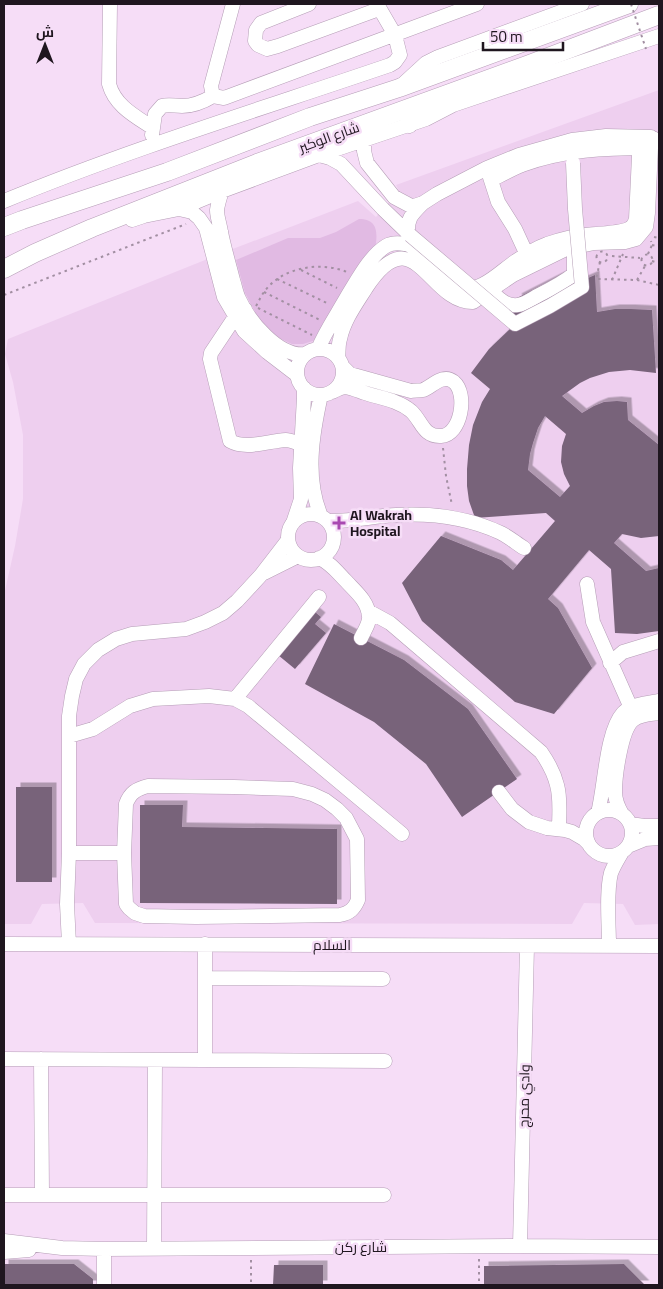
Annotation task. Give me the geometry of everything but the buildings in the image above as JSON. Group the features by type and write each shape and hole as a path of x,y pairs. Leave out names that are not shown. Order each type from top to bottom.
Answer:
{"main road":[{"name":"شارع الوكير","path":"4,228 22,220 167,172 310,117 398,88 630,4"},
{"name":"شارع الوكير","path":"4,269 92,228 257,163 659,15"},
{"path":"409,124 425,102"}],"street":[{"path":"110,4 109,84 111,93 126,110 153,128"},
{"path":"213,96 211,86 233,4"},
{"path":"4,201 50,182 150,146 396,62 400,55 395,35 378,6 278,46 267,49 258,45 255,41 256,30 261,23 309,4"},
{"path":"150,146 155,114 162,106 195,104 213,96 224,98 476,4"},
{"path":"398,88 426,64 438,57 560,8 582,4"},
{"path":"92,228 128,222 144,216 179,209 319,155 426,119 453,105 659,36"},
{"path":"364,139 364,157 367,163 394,197 411,206 423,203"},
{"path":"179,209 192,212 206,228 224,297 270,340 282,348 299,355 316,348 326,350 333,353 350,374 411,391 422,390 440,379 454,382 461,393 462,406 452,431 445,436 434,437 422,428 420,422 410,410 399,404 345,387 326,394 315,394 304,388 299,382 297,375 301,360 316,348 359,276 372,259 386,246 395,243 407,245 419,251 460,286 469,288 489,287 566,249 594,243 636,240 646,227 651,143"},
{"path":"409,234 408,222 412,214 423,203 437,194 489,174 572,152 651,143"},
{"path":"353,587 349,577 338,561 332,528 324,519 315,500 312,439 326,394 337,388 341,382 343,374 340,362 339,341 342,330 369,284 392,260 408,260 417,264 460,301 474,302 515,262 545,245 566,238 622,231 630,228 636,219 651,143"},
{"path":"319,155 341,164 409,234 515,324 550,306 582,286 572,152"},
{"path":"489,174 498,202 528,255"},
{"path":"222,191 217,208 218,217 239,298 244,331 257,344 297,375"},
{"path":"489,287 504,302 511,305 519,305 564,282 574,274 574,248"},
{"path":"240,313 211,353 210,359 230,441 244,445 288,440 301,444"},
{"path":"304,388 300,468 301,499 289,531 288,540 293,552 305,559 312,560 325,555 330,550 333,539 340,529 354,520"},
{"path":"293,523 298,518 313,514 324,519 354,520 396,515 423,515 457,519 481,525 503,534 524,548"},
{"path":"69,944 67,904 69,716 76,679 84,664 98,650 116,639 132,634 186,629 223,614 261,575 288,540"},
{"path":"261,575 298,556"},
{"path":"319,558 330,564 353,587 366,604 368,611 358,636"},
{"path":"587,584 593,622 631,708"},
{"path":"235,699 319,597"},
{"path":"368,611 390,623 541,752 557,782 562,830"},
{"path":"610,663 624,652 659,641"},
{"path":"69,736 93,729 130,706 153,699 209,696 235,699 248,706 402,834"},
{"path":"610,886 604,862 587,838 586,831 601,801 608,754 615,725 624,712 634,706 659,701"},
{"path":"609,946 611,873 631,839 632,831 617,804 615,793 619,756 626,730 632,720 659,713"},
{"path":"158,786 293,789 325,800 342,814 352,829 357,839 358,900 351,911 340,916 144,916 135,913 126,904 124,853 126,804 132,792 138,788 158,786"},
{"path":"502,790 512,809 522,816 538,826 578,835 602,855 616,855 645,839 659,838"},
{"path":"562,830 572,828 610,810 616,811 626,819 644,826 659,826"},
{"path":"69,853 124,853"},
{"name":"السلام","path":"4,944 659,946"},
{"path":"205,944 205,1060"},
{"name":"وادي محرج","path":"520,1246 527,946"},
{"path":"205,978 383,979"},
{"path":"4,1059 385,1061"},
{"path":"41,1059 42,1195"},
{"path":"154,1248 155,1060"},
{"path":"4,1195 384,1195"},
{"name":"شارع ركن","path":"4,1241 62,1248"},
{"name":"شارع ركن","path":"4,1252 62,1248 659,1247"},
{"path":"104,1249 104,1285"}],"path":[{"path":"630,4 646,49"},
{"path":"4,295 199,218"},
{"path":"600,262 596,258 598,253 603,251 607,255 641,258 648,254 652,245 652,238 659,238"},
{"path":"612,280 622,257 625,242"},
{"path":"652,245 659,245"},
{"path":"648,254 652,261"},
{"path":"600,262 606,261 607,255"},
{"path":"641,258 645,266"},
{"path":"652,261 659,263"},
{"path":"637,280 645,266 651,264 652,261"},
{"path":"600,262 596,279 637,280 659,285"},
{"path":"316,348 256,307 264,292 277,279 299,269 322,267 341,269 359,276"},
{"path":"299,269 349,294"},
{"path":"277,279 340,309"},
{"path":"264,292 330,325"},
{"path":"434,437 443,449 451,504 457,519"},
{"path":"479,1246 479,1285"},
{"path":"251,1248 251,1285"}],"shaded area":[{"name":"Al Wakrah Hospital","path":"659,90 659,924 635,925 623,904 584,903 572,924 95,923 83,903 42,904 31,924 4,924 4,595 23,499 23,435 13,382 5,354 8,339 358,201 376,217 399,191 396,185"},
{"path":"359,219 370,221 373,224 376,232 375,249 320,334 313,341 303,344 292,344 279,338 261,323 245,293 236,260 288,238 320,238 336,232"}],"place":[{"name":"Al Wakrah Hospital","path":"339,523"}]}
